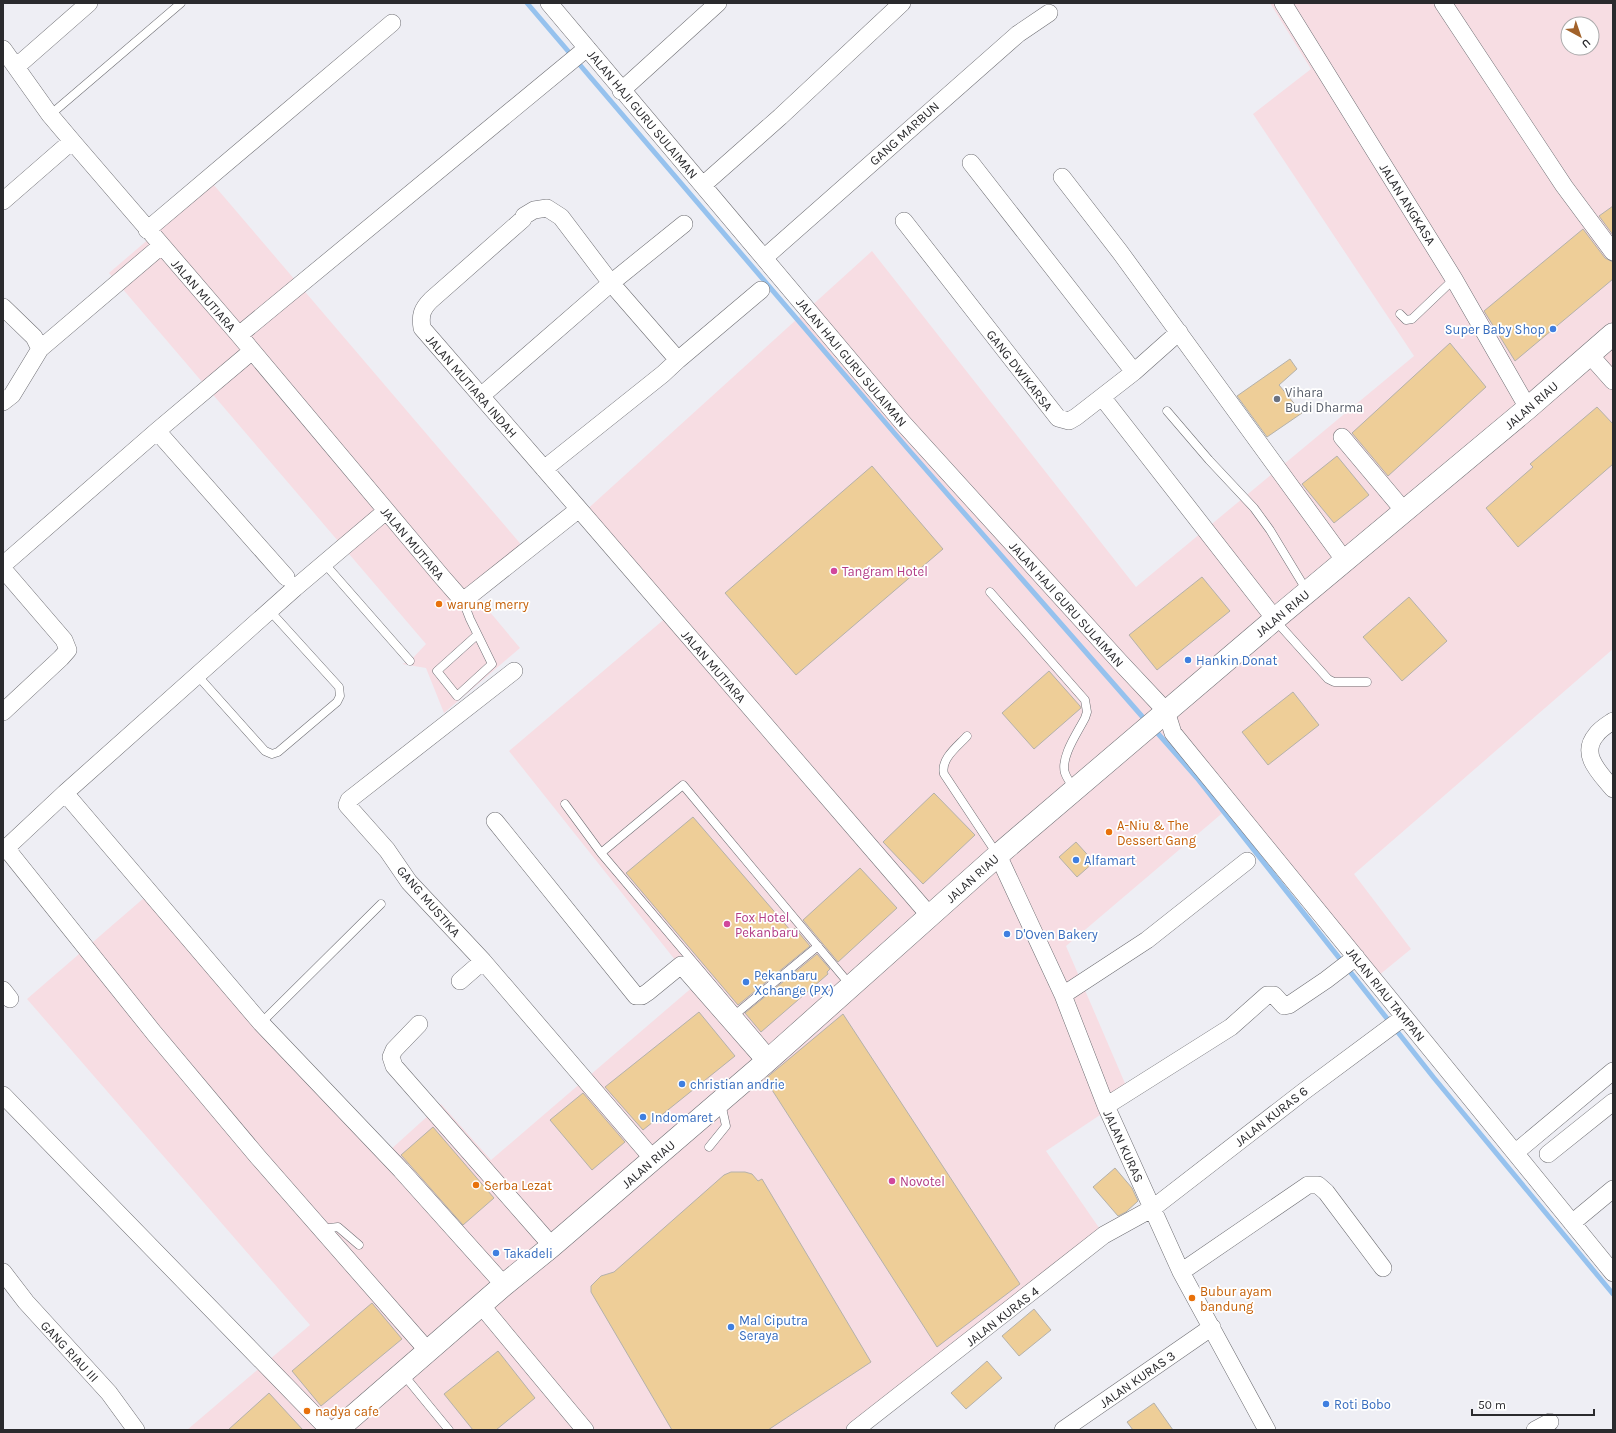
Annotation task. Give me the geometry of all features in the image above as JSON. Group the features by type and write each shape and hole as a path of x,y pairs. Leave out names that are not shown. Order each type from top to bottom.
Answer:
{"main road":[{"name":"JALAN RIAU","path":"337,1430 769,1059 998,855 1308,591 1405,512 1528,408 1613,334"}],"street":[{"path":"16,67 89,3"},
{"name":"JALAN HAJI GURU SULAIMAN","path":"549,3 621,91 703,185 908,428 1119,661 1164,713"},
{"path":"621,91 718,3"},
{"path":"703,185 791,107 902,3"},
{"name":"JALAN ANGKASA","path":"1283,3 1454,279 1528,408"},
{"path":"1443,3 1564,186 1613,252"},
{"name":"GANG MARBUN","path":"764,258 1018,34 1049,14"},
{"path":"147,230 392,22"},
{"path":"238,335 587,48"},
{"name":"JALAN MUTIARA","path":"3,50 50,116 252,351 463,601"},
{"path":"3,201 72,141"},
{"path":"971,164 1134,372"},
{"path":"1062,177 1179,332 1293,492 1345,561"},
{"name":"JALAN MUTIARA INDAH","path":"579,509 422,328 420,315 423,308 431,300 523,219 524,216 534,210 547,208 561,217 611,283"},
{"name":"GANG DWIKARSA","path":"904,221 1058,418 1069,420 1102,397 1134,372 1179,332"},
{"path":"481,396 611,283 684,224"},
{"path":"3,402 12,395 40,349 161,246"},
{"path":"611,283 678,360"},
{"path":"544,469 663,374 761,290"},
{"path":"3,307 34,337 40,349"},
{"path":"3,565 157,431 252,351"},
{"path":"1589,354 1613,381"},
{"path":"1102,397 1275,619"},
{"path":"157,431 286,577"},
{"path":"1342,437 1369,467 1405,512"},
{"path":"463,601 579,509"},
{"name":"JALAN MUTIARA","path":"579,509 930,916"},
{"path":"386,511 324,563 197,675 64,793 5,849 154,1033 320,1229 428,1351"},
{"path":"3,569 64,640 68,650 3,712"},
{"name":"GANG MUSTIKA","path":"514,671 347,802 349,807 386,850 408,882 483,961 653,1159"},
{"name":"JALAN RIAU TAMPAN","path":"1164,713 1173,733 1356,957 1398,1021 1516,1152 1613,1273"},
{"path":"1613,721 1596,734 1589,748 1589,754 1592,762 1613,789"},
{"path":"64,793 261,1023 401,1170 504,1285"},
{"path":"495,821 636,996 642,996 648,992 681,965 769,1059"},
{"name":"JALAN KURAS","path":"998,855 1063,995 1106,1106 1181,1272 1267,1430"},
{"path":"1063,995 1147,940 1247,861"},
{"path":"1106,1106 1231,1027 1267,995 1274,995 1282,1004 1287,1006 1326,980 1356,957"},
{"path":"460,982 483,961"},
{"name":"JALAN KURAS 6","path":"1153,1208 1303,1092 1398,1021"},
{"path":"418,1024 394,1050 391,1058 394,1066 552,1246"},
{"path":"1516,1152 1613,1071"},
{"path":"3,1095 329,1430"},
{"path":"1548,1154 1613,1102"},
{"path":"1181,1272 1287,1199 1314,1184 1322,1187 1383,1268"},
{"path":"1572,1223 1613,1189"},
{"name":"JALAN KURAS 4","path":"855,1430 1104,1235 1153,1208"},
{"name":"GANG RIAU III","path":"3,1272 26,1302 109,1392 136,1430"},
{"path":"481,1305 585,1430"},
{"name":"JALAN KURAS 3","path":"1063,1430 1212,1327"},
{"path":"1535,1430 1550,1422"}],"lane":[{"path":"50,116 181,3"},
{"path":"1400,314 1406,320 1412,319 1454,279"},
{"path":"1166,411 1208,460 1254,508 1270,530 1308,591"},
{"path":"324,563 410,661"},
{"path":"990,592 1085,700 1087,712 1066,756 1064,766 1066,776 1075,789"},
{"path":"463,601 477,635 492,664 457,696 437,671 477,635"},
{"path":"197,675 265,751 272,754 278,752 337,702 340,696 339,687 270,611"},
{"path":"1275,619 1328,679 1334,682 1367,682"},
{"path":"966,736 944,762 944,774 998,855"},
{"path":"601,853 683,785 851,986"},
{"path":"565,804 601,853 737,1014 769,1059"},
{"path":"261,1023 381,904"},
{"path":"737,1014 818,946"},
{"path":"709,1147 726,1126 720,1101"},
{"path":"320,1229 338,1227 359,1245"},
{"path":"402,1374 449,1430"}],"shaded area":[{"path":"1270,3 1613,3 1613,649 1354,874 1411,949 1367,985 1226,810 1066,946 1130,1095 1046,1151 1104,1235 912,1376 844,1430 187,1430 310,1325 27,999 152,891 389,1151 441,1104 491,1160 695,985 509,751 668,616 582,514 872,251 1136,587 1414,356 1253,114 1311,69"},
{"path":"213,184 530,555 479,599 520,648 444,713 426,668 402,664 410,661 426,644 109,273"}],"building":[{"path":"1613,206 1613,235 1599,216"},
{"path":"1583,229 1605,258 1613,262 1613,279 1515,361 1484,311"},
{"path":"1450,343 1486,387 1388,476 1352,433"},
{"name":"Vihara Budi Dharma","path":"1290,359 1297,369 1279,385 1302,413 1267,437 1237,396"},
{"path":"1597,407 1613,424 1613,464 1518,547 1486,508 1533,467 1530,464"},
{"path":"1337,456 1369,495 1334,523 1302,484"},
{"name":"Tangram Hotel","path":"872,466 943,549 796,675 725,593"},
{"path":"1202,577 1230,611 1157,670 1129,635"},
{"path":"1409,597 1447,641 1402,681 1363,637"},
{"path":"1049,671 1081,708 1034,749 1002,713"},
{"path":"1293,692 1319,725 1268,765 1242,732"},
{"path":"934,793 975,835 923,884 883,842"},
{"name":"Fox Hotel Pekanbaru","path":"693,817 791,931 795,928 810,946 738,1005 626,873"},
{"name":"Alfamart","path":"1076,842 1094,862 1077,877 1059,857"},
{"path":"860,868 897,908 838,962 803,920"},
{"path":"817,954 830,969 827,972 828,974 761,1032 745,1013"},
{"path":"699,1012 735,1056 643,1130 605,1087"},
{"name":"Novotel","path":"843,1014 1020,1284 937,1347 765,1079"},
{"path":"583,1093 625,1142 592,1170 550,1120"},
{"path":"433,1127 494,1198 463,1225 401,1155"},
{"path":"1115,1168 1132,1188 1138,1201 1126,1212 1118,1216 1093,1187"},
{"name":"Mal Ciputra Seraya","path":"731,1172 745,1172 752,1174 758,1181 762,1179 871,1362 768,1430 672,1430 591,1292 591,1286 601,1276 614,1272 724,1175"},
{"path":"372,1303 402,1339 321,1406 292,1371"},
{"path":"1034,1309 1051,1330 1019,1356 1002,1336"},
{"path":"498,1351 535,1398 496,1430 473,1430 444,1394"},
{"path":"987,1361 1002,1378 966,1409 951,1393"},
{"path":"269,1393 303,1430 228,1430"},
{"path":"1154,1403 1173,1430 1133,1430 1127,1422"}],"waterway":[{"path":"527,3 908,449 1147,722"},
{"path":"1154,729 1197,778 1434,1078 1613,1294"}],"place":[{"name":"Super Baby Shop","path":"1553,329"},
{"name":"Vihara Budi Dharma","path":"1277,399"},
{"name":"Tangram Hotel","path":"834,571"},
{"name":"warung merry","path":"439,604"},
{"name":"Hankin Donat","path":"1188,660"},
{"name":"A-Niu & The Dessert Gang","path":"1109,832"},
{"name":"Alfamart","path":"1076,860"},
{"name":"Fox Hotel Pekanbaru","path":"727,924"},
{"name":"D'Oven Bakery","path":"1007,934"},
{"name":"Pekanbaru Xchange (PX)","path":"746,982"},
{"name":"christian andrie","path":"682,1084"},
{"name":"Indomaret","path":"643,1117"},
{"name":"Novotel","path":"892,1181"},
{"name":"Serba Lezat","path":"476,1185"},
{"name":"Takadeli","path":"496,1253"},
{"name":"Bubur ayam bandung","path":"1192,1298"},
{"name":"Mal Ciputra Seraya","path":"731,1327"},
{"name":"Roti Bobo","path":"1326,1404"},
{"name":"nadya cafe","path":"307,1411"}]}
